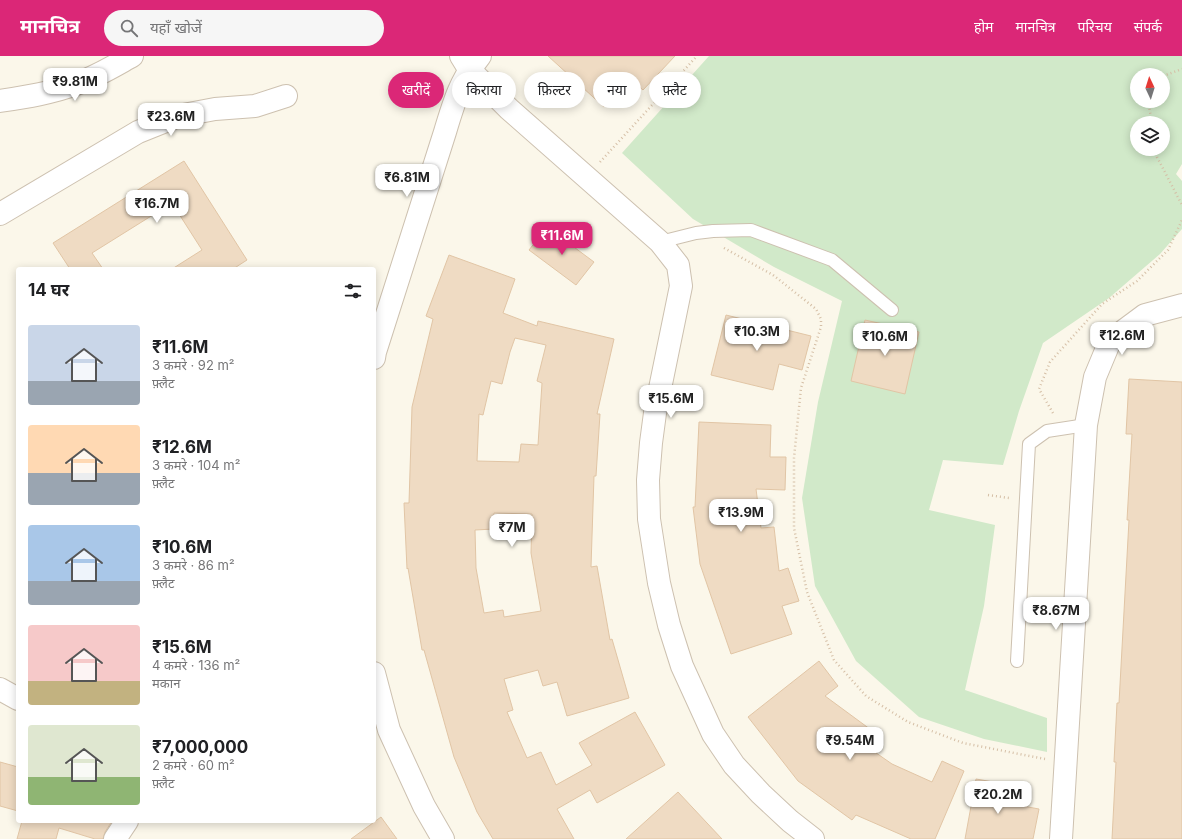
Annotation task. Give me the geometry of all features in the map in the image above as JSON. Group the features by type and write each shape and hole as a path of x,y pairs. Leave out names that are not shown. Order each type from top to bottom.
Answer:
{"street":[{"path":"0,101 50,92 77,84 104,72 132,56"},
{"path":"470,60 508,108 660,242 678,265 682,286 655,413 648,480 650,526 659,583 669,625 682,666 713,734 734,765 761,794 790,821 813,839"},
{"path":"376,349 455,98 470,60"},
{"path":"0,214 138,132 178,116 215,109 255,106 286,96"},
{"path":"1061,839 1086,425 1095,377 1110,341 1145,315 1182,305"},
{"path":"0,689 16,698"},
{"path":"376,690 381,731 443,839"},
{"path":"115,839 126,823"}],"lane":[{"path":"660,242 696,233 750,230 832,260 892,310"},
{"path":"1017,661 1029,444 1047,431 1086,425"}],"path":[{"path":"586,177 697,56"},
{"path":"1170,73 1182,69"},
{"path":"1157,156 1182,205"},
{"path":"696,233 773,275 816,309 821,319 820,327 801,388 794,458 794,528 807,592 834,660 866,696 908,722 963,743 1065,763"},
{"path":"988,495 1026,500"}],"green space":[{"path":"709,56 1182,56 1182,164 1176,174 1182,181 1182,229 1160,254 1109,298 1043,343 1019,411 1003,465 943,460 929,510 995,525 984,606 965,690 1047,718 1047,752 984,739 919,717 856,661 815,586 802,498 818,402 842,301 774,267 693,219 622,153 662,108 701,108 701,72 695,72"}],"building":[{"path":"548,56 675,56 660,72 649,72 649,84 643,90 641,88 641,72 593,72 593,97 585,90 585,72 566,72"},
{"path":"184,161 247,260 236,267 175,267 202,250 172,203 92,253 102,267 69,267 53,243"},
{"path":"547,227 594,262 576,285 529,250"},
{"path":"449,255 515,279 503,313 537,326 538,321 614,339 597,414 600,414 596,476 594,476 591,567 597,566 610,640 612,639 629,698 567,716 557,682 543,686 538,670 504,679 513,710 507,712 527,758 541,752 556,785 592,765 579,743 635,712 665,765 597,803 590,790 557,809 574,839 493,839 477,812 454,757 424,650 422,650 408,568 407,569 404,503 409,503 412,407 433,319 426,316","holes":["515,338 546,345 537,381 542,383 538,445 521,444 519,462 477,461 479,414 483,415 491,381 502,384","494,513 532,514 531,553 541,611 504,617 503,610 484,613 476,568 475,530 494,529"]},
{"path":"726,315 811,336 802,370 779,364 773,390 711,375"},
{"path":"865,320 919,332 905,394 851,381"},
{"path":"1129,379 1182,382 1182,839 1112,839 1117,703 1119,703 1129,520 1127,520 1132,434 1126,434"},
{"path":"699,422 771,425 770,457 786,457 785,490 756,489 761,528 774,527 779,571 788,568 799,601 782,606 792,634 731,654 700,564 693,507 695,507"},
{"path":"819,661 838,686 825,696 878,735 869,748 892,764 932,782 942,761 964,771 935,839 911,839 856,815 852,820 798,781 748,717"},
{"path":"0,762 16,766 16,810 0,806"},
{"path":"976,779 1005,784 1001,802 1039,809 1033,839 965,839"},
{"path":"678,792 722,839 626,839"},
{"path":"381,817 397,839 351,839 373,823 376,823 376,821"},
{"path":"21,823 111,823 105,832 103,839 95,839 59,828 56,839 17,839"}]}
